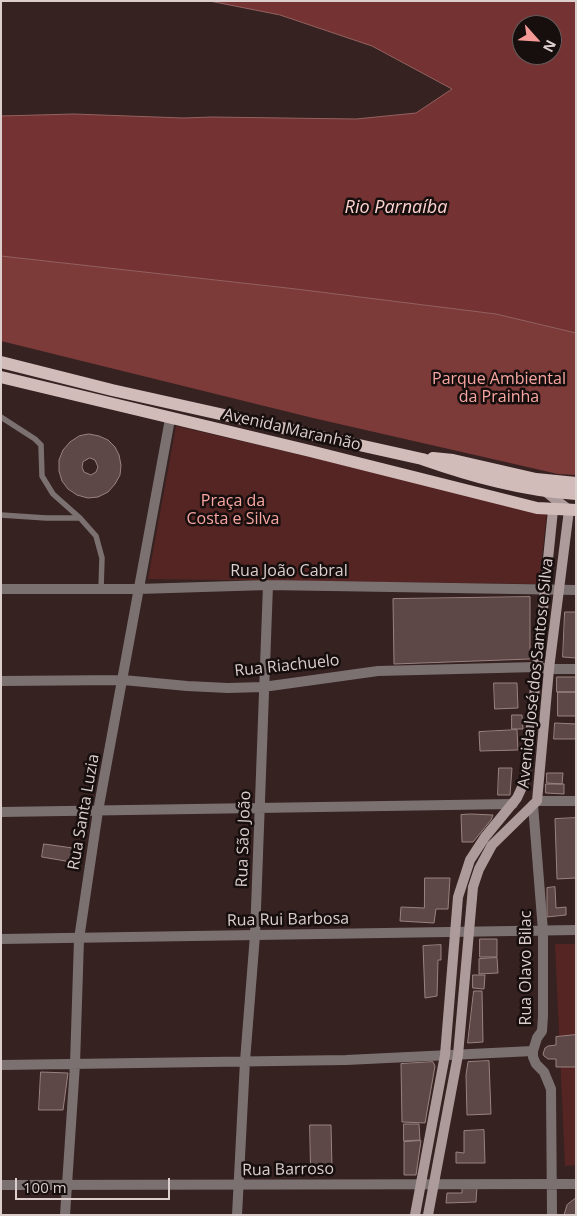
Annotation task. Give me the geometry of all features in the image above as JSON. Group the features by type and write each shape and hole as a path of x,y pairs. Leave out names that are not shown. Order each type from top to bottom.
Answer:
{"main road":[{"name":"Avenida Maranhão","path":"1,362 122,393 422,459 471,474 546,492 574,490"},
{"name":"Avenida Maranhão","path":"1,377 537,508 565,508"},
{"path":"422,459 453,460 536,479 574,490 565,508 546,492"},
{"name":"Avenida José dos Santos e Silva","path":"415,1215 445,1055 458,897 470,860 485,837 513,804 523,785 545,589 565,508"},
{"name":"Avenida José dos Santos e Silva","path":"428,1215 458,1055 473,887 479,869 492,846 535,803 560,590 565,508"}],"street":[{"name":"Rua Santa Luzia","path":"65,1215 75,1064 79,939 98,811 124,680 138,589 170,419"},
{"name":"Rua João Cabral","path":"1,589 138,589 268,585 576,590"},
{"name":"Rua São João","path":"237,1215 245,1061 256,936 263,687 268,585"},
{"name":"Rua Riachuelo","path":"1,681 124,680 207,688 263,687 378,671 537,667 576,669"},
{"path":"535,803 576,801"},
{"name":"Rua Olavo Bilac","path":"533,1051 537,1038 542,1031 543,931 535,803"},
{"path":"1,812 513,804"},
{"name":"Rua Rui Barbosa","path":"1,939 576,930"},
{"path":"1,1065 346,1060 533,1051 536,1064 544,1072 551,1089 552,1215"},
{"name":"Rua Barroso","path":"1,1185 576,1184"}],"lane":[{"path":"1,418 35,438 41,446 42,476 53,494 80,518 96,536 102,558 101,589"},
{"path":"1,515 80,518"}],"green space":[{"name":"Parque Ambiental da Prainha","path":"1,256 296,289 496,314 576,333 576,475 558,474 313,418 1,341"},
{"name":"Praça da Costa e Silva","path":"176,426 547,512 539,584 148,579"},
{"path":"555,944 576,944 576,1165 565,1166"}],"water":[{"name":"Rio Parnaíba","path":"210,1 576,1 576,333 496,314 296,289 1,256 1,116 74,114 183,118 356,119 416,113 452,89 372,46 280,15"}],"building":[{"path":"89,434 108,440 115,447 119,455 120,475 108,492 98,497 88,498 77,495 68,489 62,481 59,471 59,460 63,450 79,436","holes":["90,458 95,460 98,467 96,472 91,475 84,472 83,462"]},
{"path":"530,597 530,659 394,664 393,599"},
{"path":"565,612 576,612 576,658 563,657"},
{"path":"557,677 576,677 576,692 557,692"},
{"path":"494,683 517,683 518,708 495,709"},
{"path":"558,692 576,692 576,716 558,716"},
{"path":"512,715 522,715 523,729 512,729"},
{"path":"555,723 576,724 576,739 554,739"},
{"path":"517,730 518,750 480,751 479,732"},
{"path":"499,768 512,768 510,795 498,795"},
{"path":"547,773 563,773 562,784 547,783"},
{"path":"546,784 564,784 564,794 546,793"},
{"path":"461,815 493,815 473,842 462,842"},
{"path":"576,818 576,878 557,879 555,819"},
{"path":"44,844 80,849 77,863 42,857"},
{"path":"425,878 450,878 448,909 436,909 434,923 400,921 401,907 424,908"},
{"path":"555,887 556,908 566,907 566,915 547,917 547,888"},
{"path":"480,939 497,939 497,957 480,957"},
{"path":"441,945 441,960 438,960 437,996 425,998 423,946"},
{"path":"497,958 498,973 479,974 479,959"},
{"path":"473,975 485,975 484,989 473,988"},
{"path":"474,991 482,991 483,1042 468,1043"},
{"path":"576,1035 576,1067 556,1067 556,1059 548,1059 544,1056 545,1048 556,1045 556,1037"},
{"path":"489,1061 491,1114 467,1115 466,1075 468,1062"},
{"path":"433,1062 435,1066 425,1123 402,1122 401,1064"},
{"path":"41,1072 68,1073 63,1110 39,1110"},
{"path":"404,1124 419,1124 420,1140 404,1141"},
{"path":"310,1125 331,1125 332,1169 311,1169"},
{"path":"484,1130 485,1163 456,1163 456,1152 464,1153 464,1131"},
{"path":"421,1141 416,1175 404,1175 404,1142"},
{"path":"477,1187 476,1202 446,1203 447,1193 462,1193 462,1188"},
{"path":"576,1198 576,1215 564,1215 567,1205"}]}
